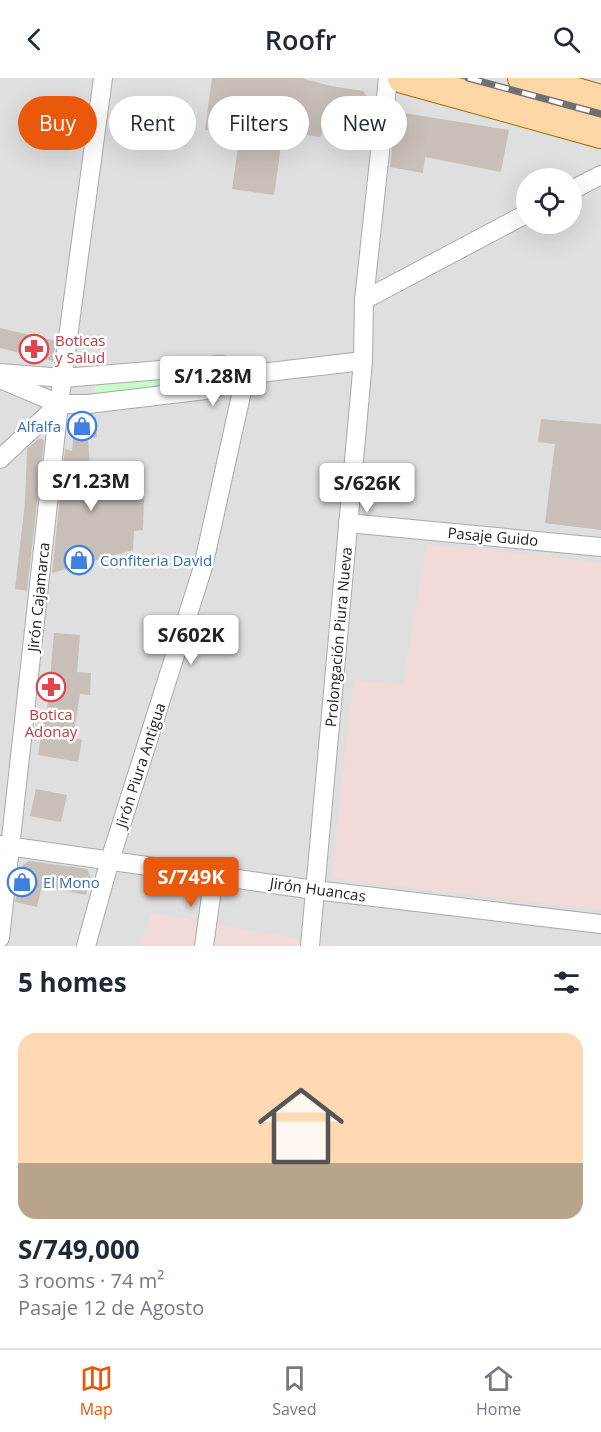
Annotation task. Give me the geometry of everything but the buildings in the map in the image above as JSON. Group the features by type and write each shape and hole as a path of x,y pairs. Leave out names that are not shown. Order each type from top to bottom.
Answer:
{"main road":[{"path":"403,78 601,133"},
{"path":"523,78 601,100"}],"street":[{"name":"Jirón Cajamarca","path":"0,938 6,845 59,404 103,78"},
{"name":"Prolongación Piura Nueva","path":"310,946 363,361 364,300 388,78"},
{"path":"582,185 601,175"},
{"path":"364,300 516,219"},
{"path":"0,379 59,404 88,404 214,389 243,375 363,361"},
{"path":"0,373 63,378 222,365 243,375"},
{"name":"Jirón Piura Antigua","path":"86,946 110,860 203,567 242,391 243,375"},
{"path":"0,459 59,404"},
{"name":"Pasaje Guido","path":"348,523 601,547"},
{"name":"Jirón Huancas","path":"6,845 315,890 601,924"},
{"path":"204,946 214,875"}],"shaded area":[{"path":"0,78 601,78 601,946 0,946"},
{"path":"427,544 601,563 601,910 332,878 354,680 403,685"},
{"path":"152,913 340,946 140,946"}],"green space":[{"path":"207,371 227,376 229,379 95,395 95,379"}],"railway":[{"path":"468,78 601,114"}],"place":[{"name":"Boticas y Salud","path":"34,349"},
{"name":"Alfalfa","path":"82,426"},
{"name":"Confiteria David","path":"79,560"},
{"name":"Botica Adonay","path":"51,687"},
{"name":"El Mono","path":"22,882"}]}
